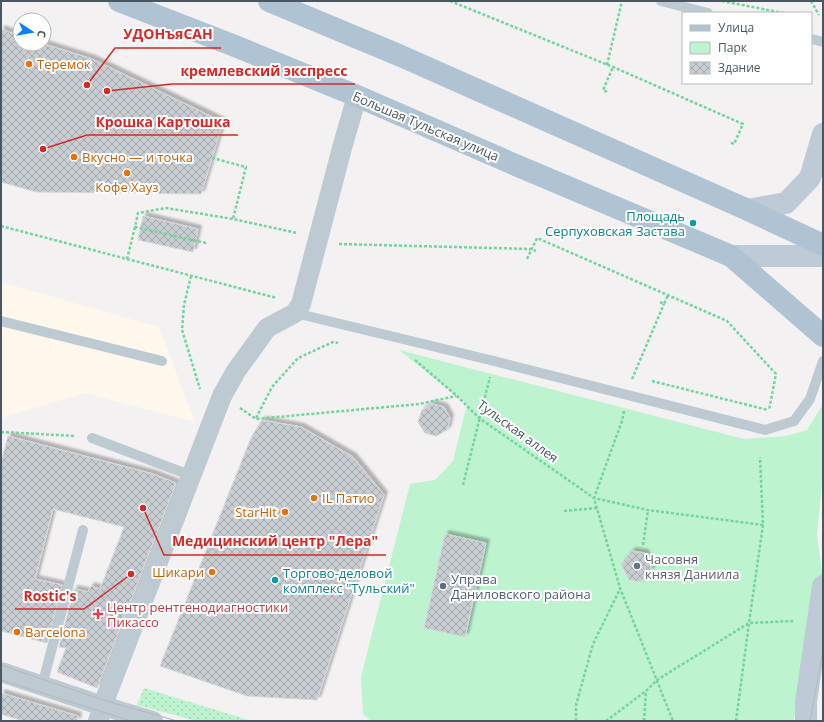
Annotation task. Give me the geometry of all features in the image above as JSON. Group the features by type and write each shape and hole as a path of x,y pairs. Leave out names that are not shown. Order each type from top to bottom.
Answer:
{"main road":[{"name":"Большая Тульская улица","path":"119,1 235,46 357,96 731,256 823,336"},
{"path":"269,1 401,56 748,210 823,245"},
{"path":"748,210 786,203 810,178 823,134"},
{"path":"731,256 823,256"},
{"path":"806,721 806,702 823,586"}],"street":[{"path":"100,713 222,396 236,371 267,328 295,313 301,304 357,96"},
{"path":"1,672 42,686 100,713 153,721"}],"lane":[{"path":"661,1 704,12"},
{"path":"812,39 823,42"},
{"path":"295,313 494,361 765,430 794,421 810,399 823,361"},
{"path":"1,321 162,361"},
{"path":"92,438 192,476"},
{"path":"42,686 83,530"}],"path":[{"path":"450,1 613,67 743,124 734,144 729,142"},
{"path":"607,65 622,1"},
{"path":"719,1 778,12"},
{"path":"811,1 819,15"},
{"path":"607,92 602,90 613,67"},
{"path":"212,158 246,167 233,219"},
{"path":"128,259 138,213 166,208 233,219 298,233"},
{"path":"1,226 191,276 184,305 182,330 200,389 222,396 256,418 419,404 457,396"},
{"path":"135,226 206,243"},
{"path":"527,259 537,238 727,321 776,374 768,414"},
{"path":"336,251 337,243 531,249 536,251"},
{"path":"668,295 633,376 622,421 594,498 620,588 673,721"},
{"path":"660,302 664,304"},
{"path":"256,418 272,387 298,358 318,349"},
{"name":"Тульская аллея","path":"409,356 457,396 479,418 594,498"},
{"path":"463,485 494,361"},
{"path":"633,376 640,378"},
{"path":"648,380 769,410"},
{"path":"1,432 92,438"},
{"path":"736,721 748,623 763,525 760,457"},
{"path":"594,498 648,510 763,525"},
{"path":"564,511 597,508"},
{"path":"643,545 648,510"},
{"path":"576,721 576,705 593,644 620,588"},
{"path":"606,721 646,691 657,680 748,623 792,621"},
{"path":"644,721 646,691"}],"shaded area":[{"path":"1,282 159,327 195,422 85,393 1,418"}],"green space":[{"path":"399,350 744,439 786,436 807,430 823,404 823,473 817,535 823,579 802,694 793,721 371,721 363,714 361,677 410,484 435,480 453,461 467,404"},
{"path":"144,688 252,721 197,721 137,705"}],"building":[{"path":"1,29 12,33 12,52 52,52 52,46 92,59 223,122 201,194 36,192 1,182"},
{"path":"143,216 198,229 193,252 138,240"},
{"path":"432,404 444,407 450,418 447,430 436,436 425,433 418,422 422,410"},
{"name":"Торгово-деловой комплекс \"Тульский\"","path":"262,420 301,427 353,457 384,495 317,700 247,696 160,666 251,438"},
{"path":"8,436 153,474 176,483 97,688 57,672 66,648 59,647 74,589 88,592 91,586 100,589 124,527 53,509 35,579 62,585 47,643 1,631 1,462"},
{"path":"445,534 486,543 465,637 424,628"},
{"name":"Часовня князя Даниила","path":"632,551 645,553 652,569 641,582 629,580 621,564"},
{"path":"1,693 78,716 77,721 23,721 1,714"}],"tram line":[{"path":"810,721 823,651"},
{"path":"1,665 100,699 177,721"},
{"path":"1,680 131,721"}],"place":[{"name":"Теремок","path":"29,64"},
{"name":"УДОНъяСАН","path":"87,85"},
{"name":"кремлевский экспресс","path":"107,91"},
{"name":"Крошка Картошка","path":"43,149"},
{"name":"Вкусно — и точка","path":"74,157"},
{"name":"Кофе Хауз","path":"127,173"},
{"name":"Площадь Серпуховская Застава","path":"693,223"},
{"name":"IL Патио","path":"314,498"},
{"name":"Медицинский центр \"Лера\"","path":"143,508"},
{"name":"StarHit","path":"285,512"},
{"name":"Часовня князя Даниила","path":"637,566"},
{"name":"Шикари","path":"212,572"},
{"name":"Rostic's","path":"131,574"},
{"name":"Торгово-деловой комплекс \"Тульский\"","path":"275,580"},
{"name":"Управа Даниловского района","path":"443,586"},
{"name":"Центр рентгенодиагностики Пикассо","path":"98,614"},
{"name":"Barcelona","path":"17,632"}]}
